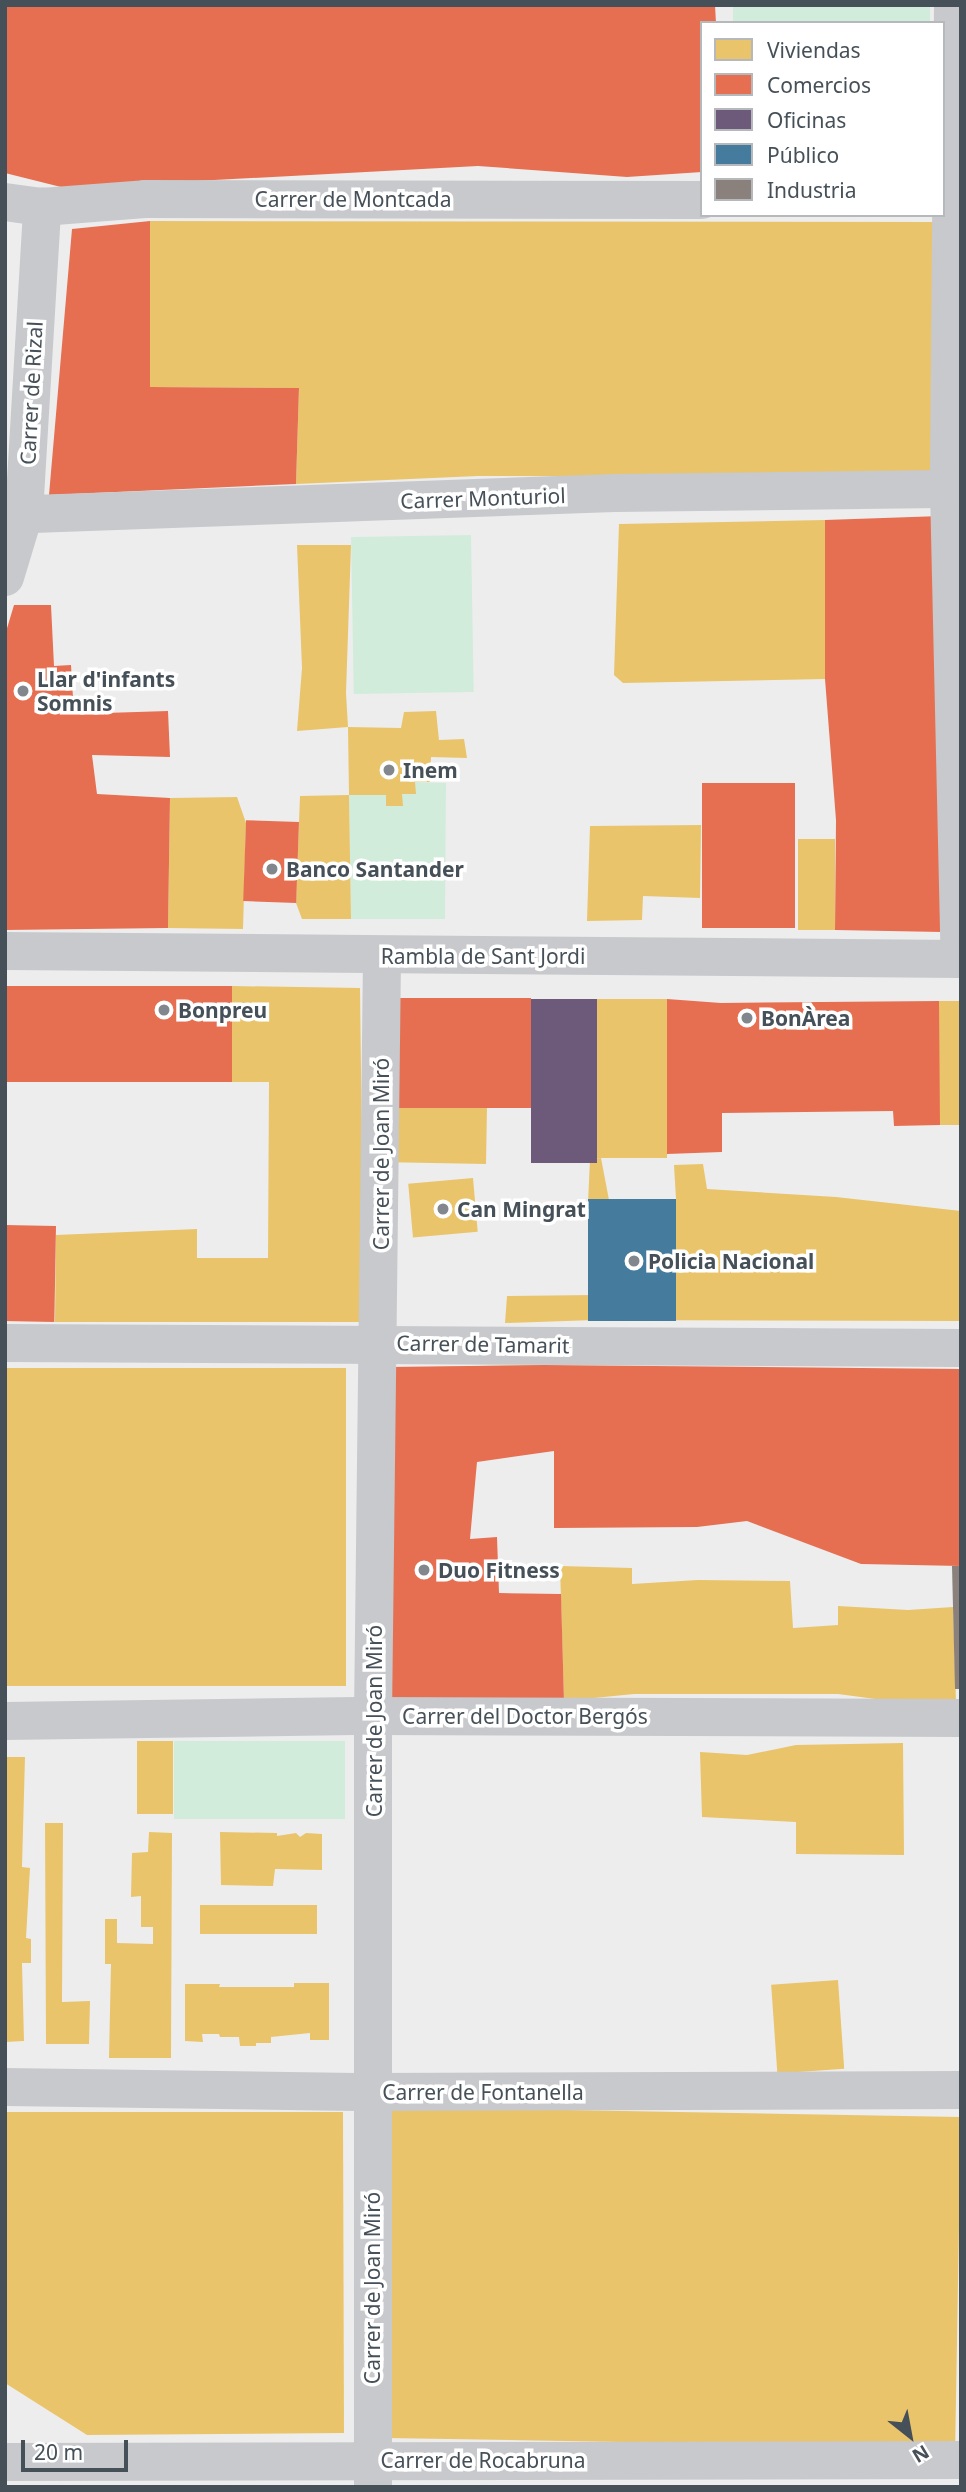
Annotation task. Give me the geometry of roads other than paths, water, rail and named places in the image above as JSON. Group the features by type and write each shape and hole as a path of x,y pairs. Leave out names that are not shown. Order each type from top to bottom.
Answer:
{"street":[{"path":"960,959 952,202 953,5 961,6"},
{"name":"Carrer de Montcada","path":"5,202 42,207 145,198 700,201"},
{"name":"Carrer de Rizal","path":"5,577 15,514 42,207"},
{"name":"Carrer Monturiol","path":"15,514 615,493 955,489"},
{"name":"Rambla de Sant Jordi","path":"5,951 960,959"},
{"name":"Carrer de Joan Miró","path":"372,2473 373,1716 382,956"},
{"name":"Carrer de Tamarit","path":"5,1343 961,1348"},
{"name":"Carrer del Doctor Bergós","path":"5,1721 373,1716 961,1718"},
{"name":"Carrer de Fontanella","path":"5,2087 373,2092 961,2090"},
{"name":"Carrer de Rocabruna","path":"5,2462 372,2473 961,2460"}],"place":[{"name":"Llar d'infants Somnis","path":"23,691"},
{"name":"Inem","path":"389,770"},
{"name":"Banco Santander","path":"272,869"},
{"name":"Bonpreu","path":"164,1010"},
{"name":"BonÀrea","path":"747,1018"},
{"name":"Can Mingrat","path":"443,1209"},
{"name":"Policia Nacional","path":"634,1261"},
{"name":"Duo Fitness","path":"424,1570"}]}
